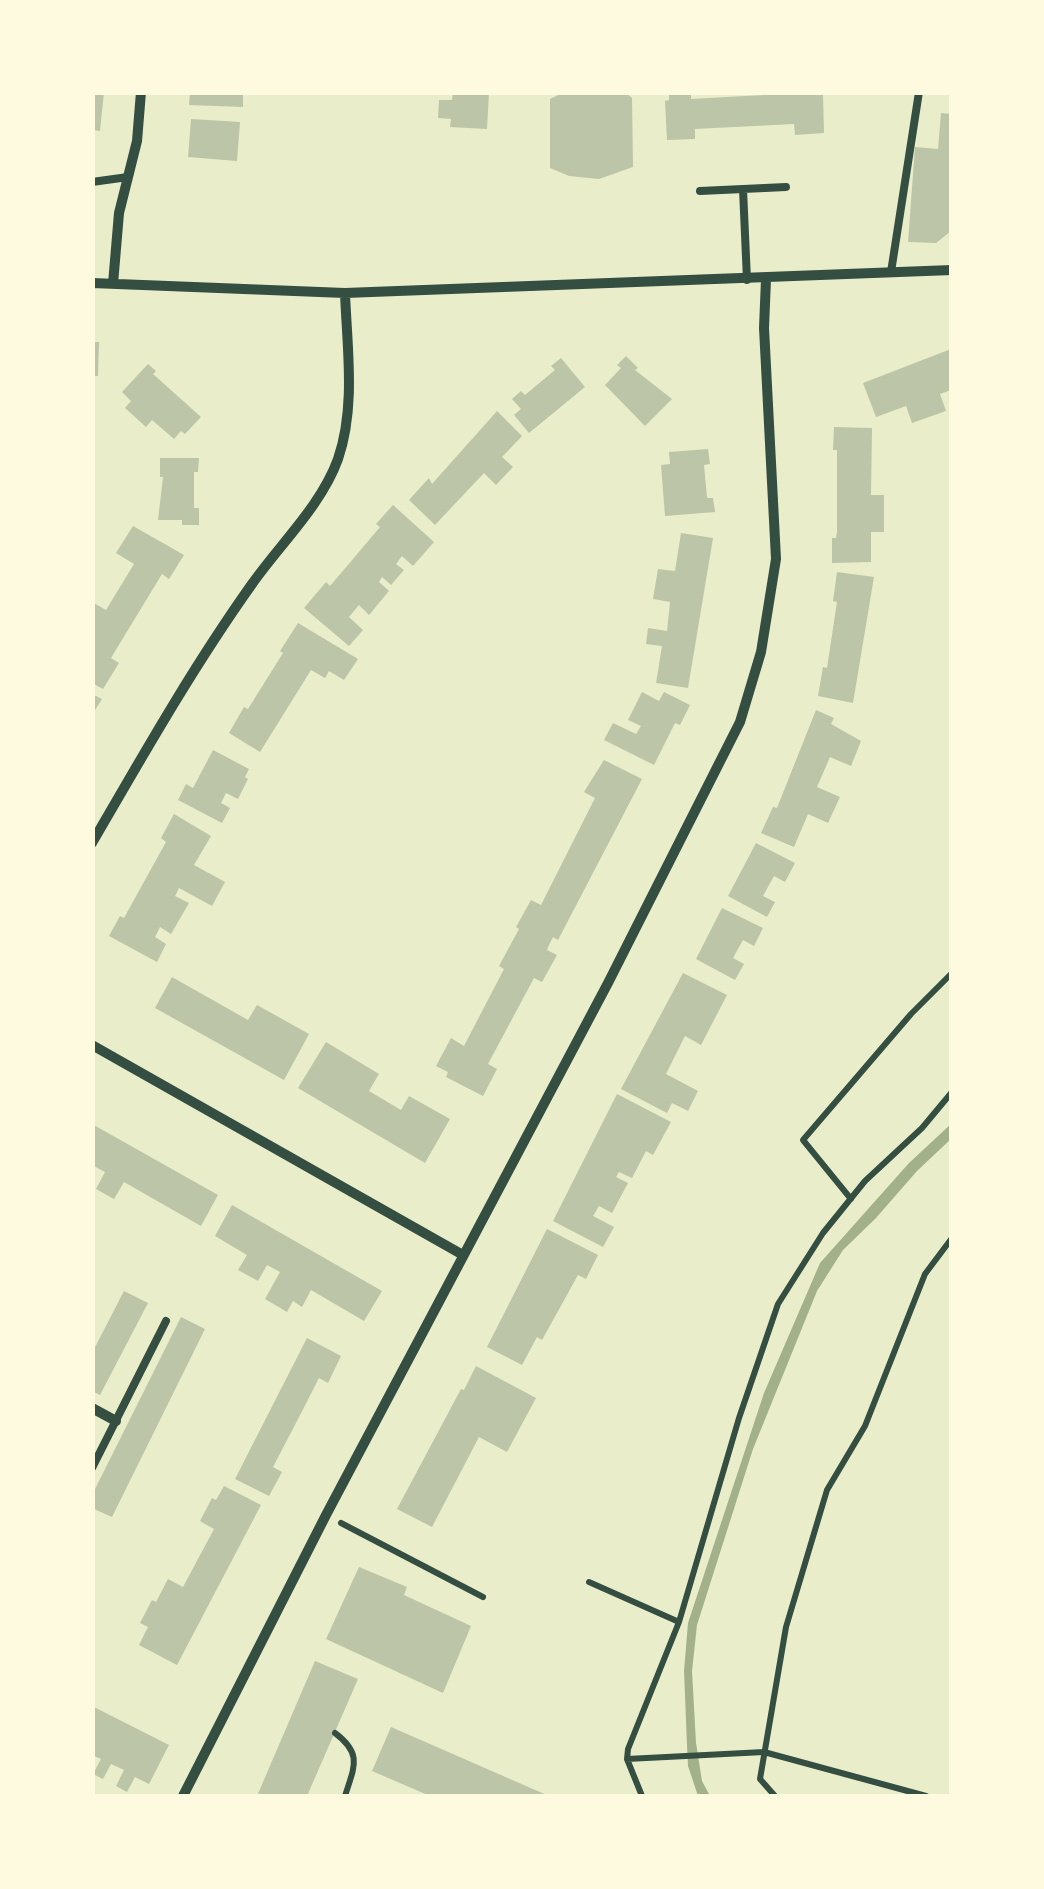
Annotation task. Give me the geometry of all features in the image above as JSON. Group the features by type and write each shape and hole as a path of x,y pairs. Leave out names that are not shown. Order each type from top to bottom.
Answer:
{"street":[{"path":"112,284 119,213 137,141 141,92"},
{"path":"92,283 345,293 952,270"},
{"path":"183,1796 740,722 761,652 776,558 764,328 766,279"},
{"path":"92,843 175,700 253,582 326,485 338,459 348,398 345,293"},
{"path":"92,1044 463,1255"},
{"path":"92,1408 116,1421"}],"lane":[{"path":"891,272 919,92"},
{"path":"92,182 128,177"},
{"path":"700,192 786,186"},
{"path":"744,189 747,280"},
{"path":"92,1468 166,1321"}],"path":[{"path":"851,1199 804,1140 911,1014 952,973"},
{"path":"642,1796 627,1759 628,1749 679,1622 738,1418 778,1304 823,1233 952,1092"},
{"path":"775,1796 760,1779 764,1752 786,1627 827,1490 864,1426 926,1274 952,1238"},
{"path":"326,1515 482,1597"},
{"path":"589,1582 679,1622"},
{"path":"335,1733 349,1743 354,1753 345,1796"},
{"path":"627,1759 764,1752 926,1796"}],"shaded area":[{"path":"951,1124 951,1139 843,1250 817,1291 753,1449 697,1625 692,1671 696,1743 702,1781 710,1796 698,1796 688,1766 684,1671 688,1623 764,1393 820,1263 909,1163"}],"building":[{"path":"92,92 104,92 100,131 92,130"},
{"path":"190,92 243,92 243,107 189,105"},
{"path":"453,92 489,92 487,129 450,127 451,119 438,118 439,100 452,100"},
{"path":"564,92 625,92 632,98 633,167 599,179 569,176 550,168 550,99"},
{"path":"669,92 691,92 691,99 817,92 823,95 824,133 795,135 794,124 695,129 695,139 667,140 665,101 669,100"},
{"path":"941,113 951,114 951,231 936,243 908,242 915,147 938,149"},
{"path":"191,119 240,122 237,161 188,157"},
{"path":"92,342 99,342 98,376 92,376"},
{"path":"951,349 951,390 940,394 946,411 912,423 906,406 876,417 863,383"},
{"path":"626,356 638,368 635,370 672,399 645,426 605,385"},
{"path":"561,358 585,387 529,433 514,415 521,409 512,399 521,391 525,395 555,370 551,366"},
{"path":"148,364 156,371 153,374 201,417 185,434 181,431 174,439 152,420 146,427 125,408 131,401 122,392"},
{"path":"497,411 522,436 502,457 513,467 496,485 484,473 435,525 409,500 429,478 432,484"},
{"path":"834,427 872,428 871,495 884,495 884,532 871,532 871,562 832,563 832,538 836,538 837,532"},
{"path":"708,449 710,464 704,465 707,498 713,498 715,512 665,516 661,465 670,464 669,452"},
{"path":"160,458 199,458 198,472 194,472 194,508 199,508 199,525 158,520 163,477"},
{"path":"393,505 434,542 413,566 402,556 396,564 404,570 391,585 382,577 379,582 389,591 369,615 359,605 349,617 363,630 349,646 304,608 326,582 330,586 380,527 376,524"},
{"path":"133,526 184,555 169,579 162,574 114,653 111,658 119,663 103,689 92,683 92,602 106,610 134,564 116,553"},
{"path":"681,533 713,538 688,688 656,683 662,646 646,644 648,628 667,631 670,602 653,599 658,569 675,571"},
{"path":"837,572 874,577 853,703 818,696 823,667 827,668 837,602 833,601"},
{"path":"298,623 358,659 344,680 329,671 325,678 311,670 260,752 229,733 244,707 248,709"},
{"path":"642,692 659,701 664,692 690,705 680,725 675,723 654,765 604,740 613,723 636,734 641,726 628,720"},
{"path":"92,694 102,699 92,715"},
{"path":"816,710 834,718 831,724 861,741 851,766 830,757 817,787 840,797 828,823 808,814 794,847 761,833 773,807 777,808"},
{"path":"213,750 249,769 238,799 226,793 221,803 230,808 222,823 178,800 186,784 193,788"},
{"path":"604,760 642,779 558,940 553,937 549,945 547,950 557,955 542,982 534,978 488,1064 497,1069 483,1096 446,1077 448,1072 436,1066 451,1038 464,1046 504,969 499,966 519,929 516,927 531,900 541,905 595,798 584,792"},
{"path":"174,814 211,836 194,865 225,882 212,906 179,888 175,896 189,903 171,934 160,927 155,937 166,944 157,962 109,936 120,916 124,918 166,842 161,838"},
{"path":"756,843 795,863 785,882 774,876 763,896 775,902 767,917 728,896"},
{"path":"722,908 763,928 754,946 743,940 733,958 744,964 735,980 696,959"},
{"path":"683,973 727,995 701,1045 685,1036 666,1074 698,1091 688,1111 672,1103 667,1113 621,1089"},
{"path":"172,977 248,1020 257,1005 309,1034 284,1080 155,1008"},
{"path":"326,1042 379,1074 369,1091 401,1110 409,1096 450,1119 425,1163 298,1088"},
{"path":"617,1094 671,1122 653,1155 646,1151 632,1178 619,1172 616,1177 628,1183 612,1213 599,1206 593,1216 614,1227 603,1247 553,1221"},
{"path":"92,1124 218,1195 201,1226 124,1182 114,1199 96,1189 105,1172 92,1165"},
{"path":"232,1205 382,1291 364,1321 311,1290 302,1307 293,1301 287,1312 265,1299 280,1272 267,1265 258,1281 238,1270 247,1255 215,1236"},
{"path":"547,1229 598,1255 586,1279 578,1275 542,1340 537,1337 522,1365 487,1347"},
{"path":"124,1291 148,1303 100,1395 92,1391 92,1353"},
{"path":"181,1317 205,1329 112,1517 92,1508 92,1495"},
{"path":"307,1338 341,1356 328,1383 319,1378 273,1467 282,1472 269,1496 235,1479"},
{"path":"476,1366 536,1398 507,1452 479,1437 432,1527 397,1509"},
{"path":"224,1486 261,1505 177,1665 139,1645 148,1627 140,1623 168,1579 183,1587 214,1529 200,1521 212,1498 216,1500"},
{"path":"359,1567 407,1587 404,1595 471,1626 443,1693 326,1639"},
{"path":"315,1661 358,1679 307,1796 257,1796"},
{"path":"92,1706 169,1745 149,1784 135,1777 127,1792 116,1786 124,1770 111,1764 103,1779 93,1774 101,1759 92,1755"},
{"path":"391,1727 549,1796 430,1796 372,1771"}]}
